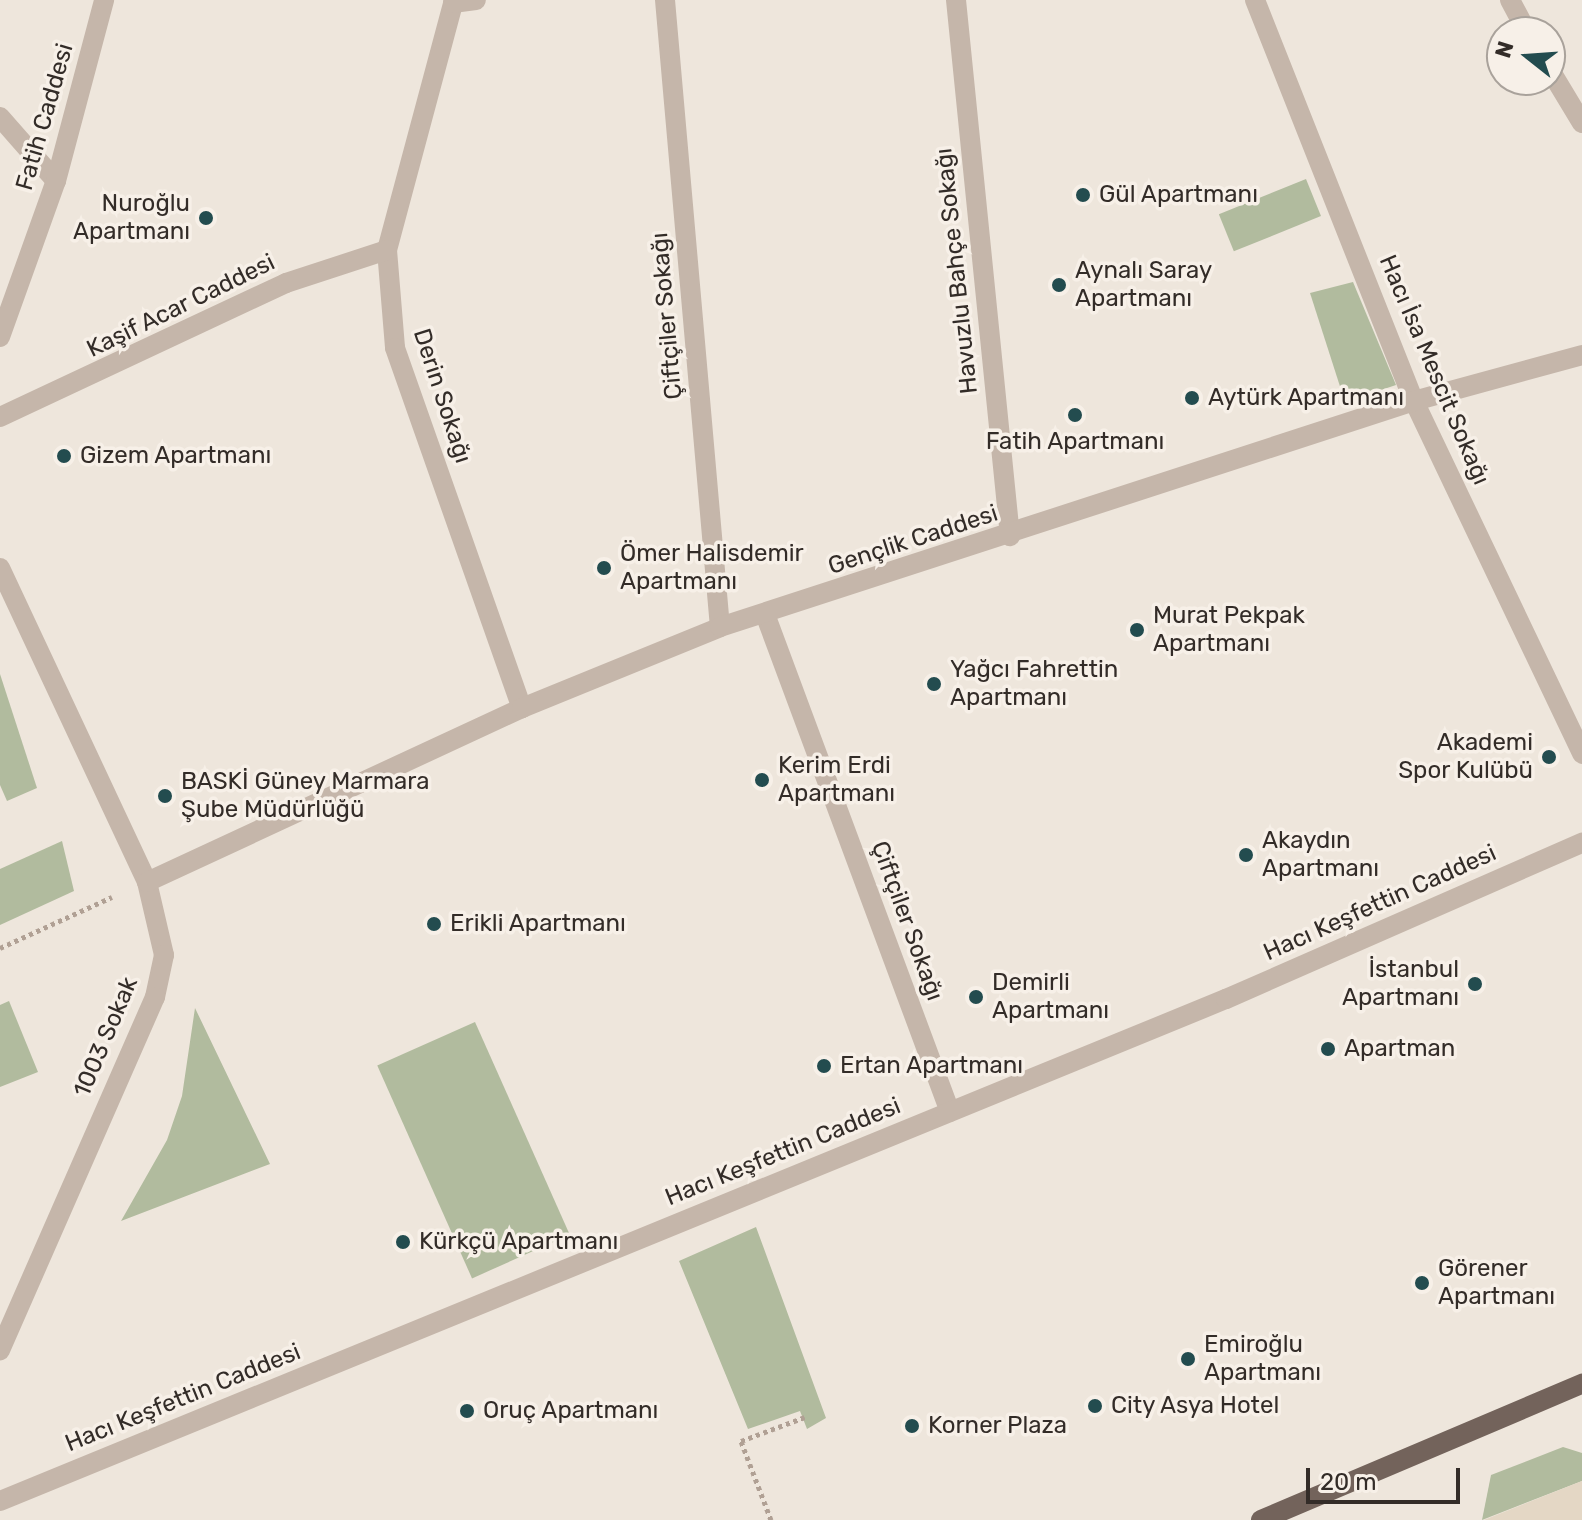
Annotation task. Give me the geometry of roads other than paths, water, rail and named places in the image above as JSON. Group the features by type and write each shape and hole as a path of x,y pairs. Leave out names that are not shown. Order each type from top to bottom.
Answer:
{"main road":[{"path":"1261,1520 1582,1384"}],"street":[{"name":"Fatih Caddesi","path":"0,337 56,181 104,0"},
{"path":"454,1 476,0"},
{"name":"Çiftçiler Sokağı","path":"665,0 720,627"},
{"name":"Havuzlu Bahçe Sokağı","path":"956,0 1010,536"},
{"name":"Hacı İsa Mescit Sokağı","path":"1255,0 1414,401 1582,754"},
{"name":"Derin Sokağı","path":"454,1 387,250 395,348 522,708"},
{"path":"1566,96 1582,123"},
{"path":"0,117 56,181"},
{"name":"Kaşif Acar Caddesi","path":"0,417 286,283 387,250"},
{"name":"Gençlik Caddesi","path":"147,882 522,708 720,627 1010,536 1414,401 1582,355"},
{"name":"1003 Sokak","path":"0,568 147,882 164,955 155,997 0,1350"},
{"name":"Çiftçiler Sokağı","path":"765,614 950,1112"},
{"name":"Hacı Keşfettin Caddesi","path":"0,1501 1226,999 1582,843"}],"place":[{"name":"Gül Apartmanı","path":"1083,195"},
{"name":"Nuroğlu Apartmanı","path":"206,218"},
{"name":"Aynalı Saray Apartmanı","path":"1059,285"},
{"name":"Aytürk Apartmanı","path":"1192,398"},
{"name":"Fatih Apartmanı","path":"1075,415"},
{"name":"Gizem Apartmanı","path":"64,456"},
{"name":"Ömer Halisdemir Apartmanı","path":"604,568"},
{"name":"Murat Pekpak Apartmanı","path":"1137,630"},
{"name":"Yağcı Fahrettin Apartmanı","path":"934,684"},
{"name":"Akademi Spor Kulübü","path":"1549,757"},
{"name":"Kerim Erdi Apartmanı","path":"762,780"},
{"name":"BASKİ Güney Marmara Şube Müdürlüğü","path":"165,796"},
{"name":"Akaydın Apartmanı","path":"1246,855"},
{"name":"Erikli Apartmanı","path":"434,924"},
{"name":"İstanbul Apartmanı","path":"1475,984"},
{"name":"Demirli Apartmanı","path":"976,997"},
{"name":"Apartman","path":"1328,1049"},
{"name":"Ertan Apartmanı","path":"824,1066"},
{"name":"Kürkçü Apartmanı","path":"403,1242"},
{"name":"Görener Apartmanı","path":"1422,1283"},
{"name":"Emiroğlu Apartmanı","path":"1188,1359"},
{"name":"City Asya Hotel","path":"1095,1406"},
{"name":"Oruç Apartmanı","path":"467,1411"},
{"name":"Korner Plaza","path":"912,1426"}]}
